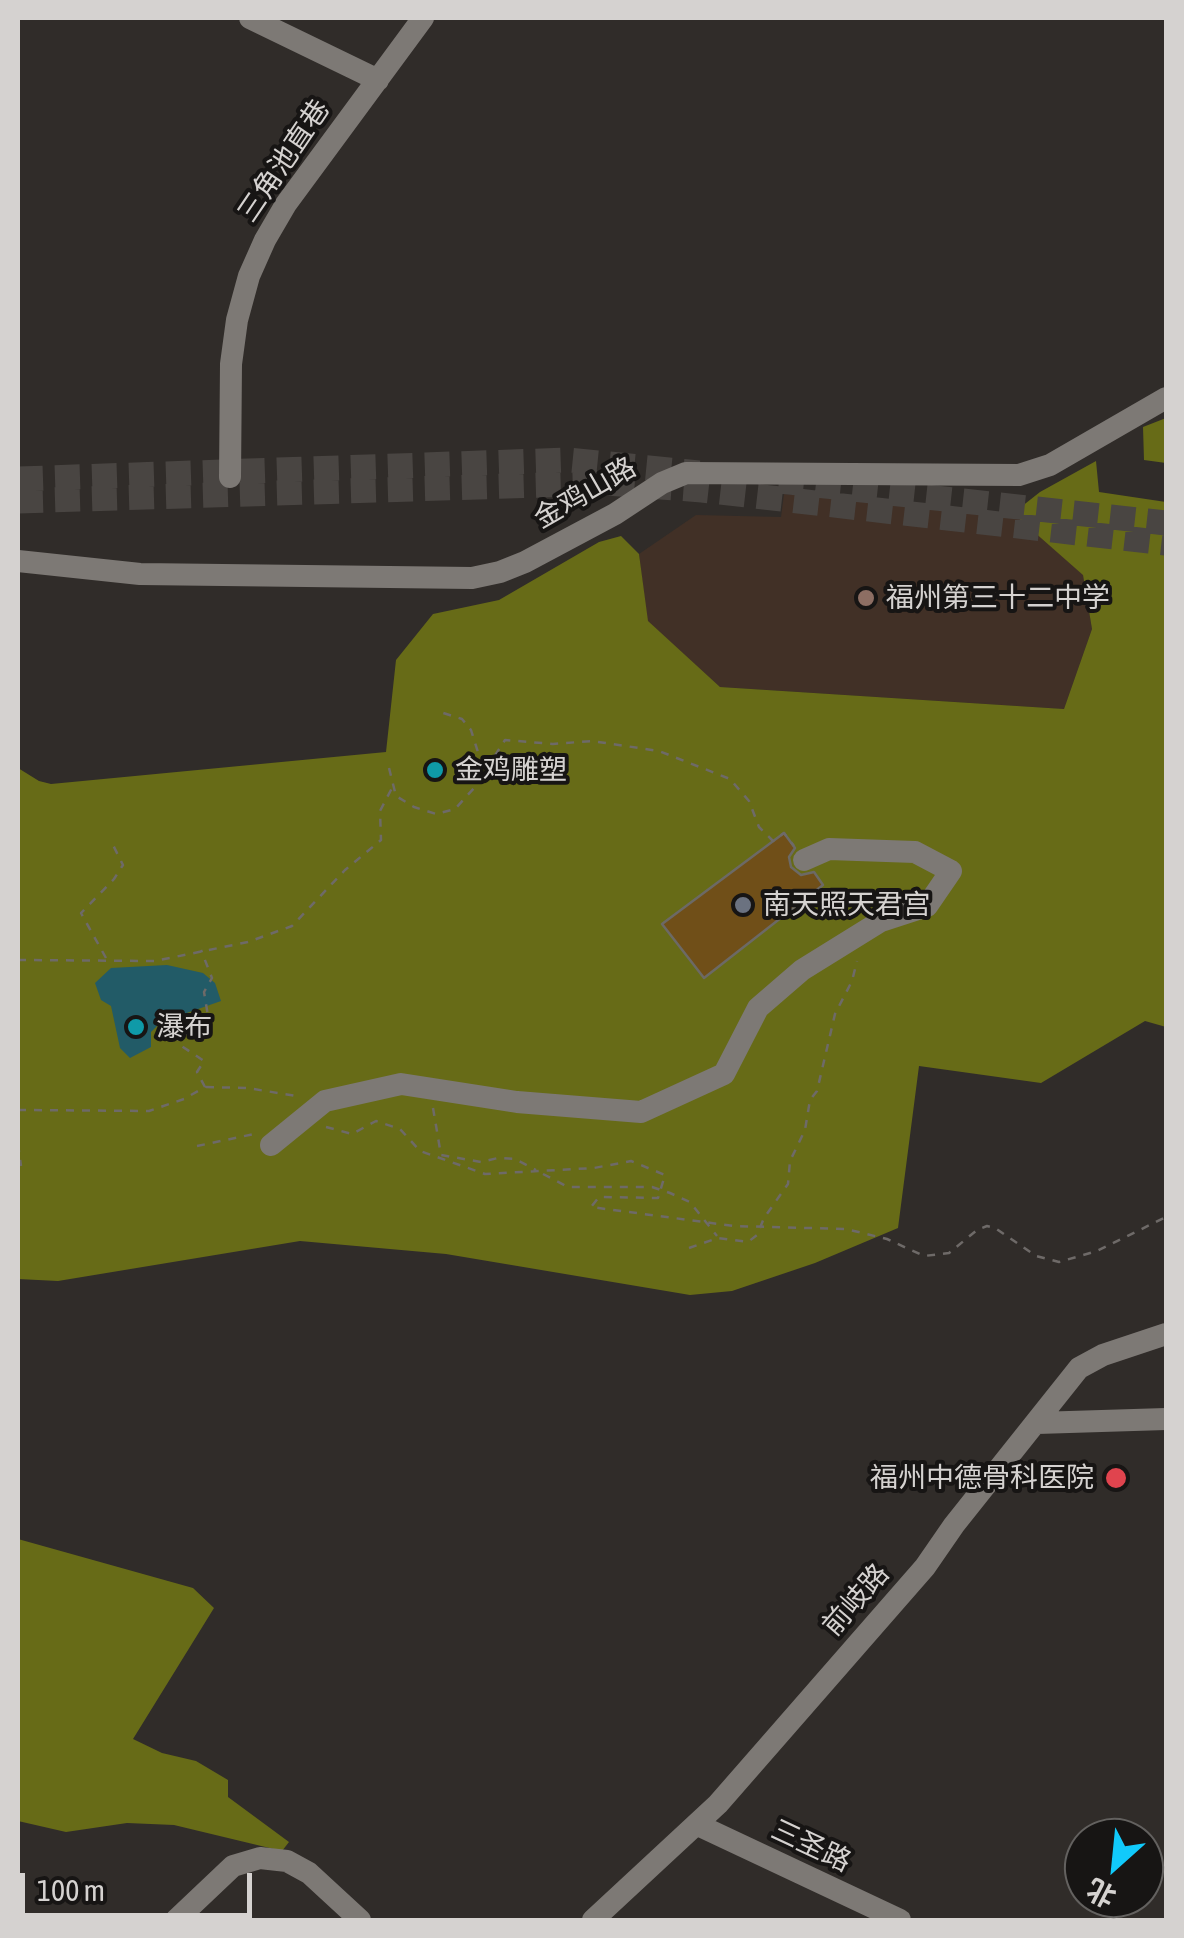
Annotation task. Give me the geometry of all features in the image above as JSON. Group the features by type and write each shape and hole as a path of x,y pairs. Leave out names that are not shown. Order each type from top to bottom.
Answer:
{"street":[{"path":"250,18 378,80"},
{"name":"三角池直巷","path":"230,476 232,353 237,320 265,240 286,204 423,18"},
{"name":"金鸡山路","path":"18,561 140,574 472,578 525,562 686,473 1019,475 1050,465 1166,398"},
{"path":"269,1139 325,1101 401,1084 517,1102 641,1112 724,1074 758,1008 802,970 868,928 927,906 951,870 915,852 829,849 804,860"},
{"name":"前岐路","path":"593,1920 693,1830 924,1568 1080,1368 1166,1334"},
{"path":"1037,1423 1166,1418"},
{"name":"三圣路","path":"693,1830 869,1920"},
{"name":"三圣路","path":"693,1830 900,1920"},
{"path":"176,1920 233,1866 260,1858 287,1861 309,1873 360,1920"}],"path":[{"path":"390,768 396,796 436,814 455,809 475,787 482,765 471,730 462,720 437,711"},
{"path":"482,765 494,757 505,740 541,744 607,742 659,751 730,779 749,802 759,827 772,841 784,832 804,860"},
{"path":"18,960 155,961 248,942 292,926 345,870 380,840 380,811 394,786"},
{"path":"106,960 81,913 123,865 112,844"},
{"path":"689,1248 718,1238 748,1242 788,1184 790,1161 805,1130 810,1100 817,1091 835,1014 852,981 868,928"},
{"path":"201,950 212,978 204,992 212,1034 176,1034 180,1045 204,1061 197,1072 204,1087"},
{"path":"18,1110 149,1112 204,1087 247,1088 325,1101"},
{"path":"426,1088 439,1131 441,1155 481,1162 515,1159 568,1188 652,1188 690,1202 718,1238"},
{"path":"316,1124 352,1134 376,1121 400,1128 420,1152 485,1174 594,1168 631,1161 665,1176 658,1198 599,1197 591,1207 734,1226 846,1229 887,1240 924,1256 949,1253 987,1226 1036,1256 1059,1262 1087,1255 1166,1217"},
{"path":"197,1146 269,1139"},
{"path":"18,1144 21,1166"}],"shaded area":[{"path":"1166,418 1166,463 1144,460 1143,427"},
{"path":"1096,461 1099,492 1166,502 1166,1027 1145,1021 1041,1083 919,1066 898,1228 815,1263 732,1291 690,1295 446,1254 300,1241 58,1281 18,1279 18,768 51,784 386,752 396,660 433,614 499,600 599,542 621,536 639,554 648,621 720,687 1064,709 1092,629 1083,575 1016,516 1040,492"},
{"name":"福州第三十二中学","path":"784,494 1016,516 1083,574 1092,629 1064,709 720,687 647,621 639,554 696,515 781,517"},
{"path":"18,1539 193,1588 214,1608 133,1739 162,1753 196,1761 228,1780 228,1797 289,1842 282,1851 174,1825 127,1823 66,1832 18,1821"}],"water":[{"path":"167,965 203,973 215,983 221,1001 161,1022 151,1032 151,1047 130,1058 120,1048 111,1006 101,1000 95,983 111,968"}],"building":[{"name":"南天照天君宫","path":"784,833 795,848 789,857 791,867 801,875 814,872 823,885 704,978 662,924"}],"tunnel":[{"path":"18,479 569,460 699,473"},
{"path":"779,481 1166,523"},
{"path":"18,501 606,483 702,490 1166,543"}],"place":[{"name":"福州第三十二中学","path":"866,598"},
{"name":"金鸡雕塑","path":"435,770"},
{"name":"南天照天君宫","path":"743,905"},
{"name":"瀑布","path":"136,1027"},
{"name":"福州中德骨科医院","path":"1116,1478"}]}
